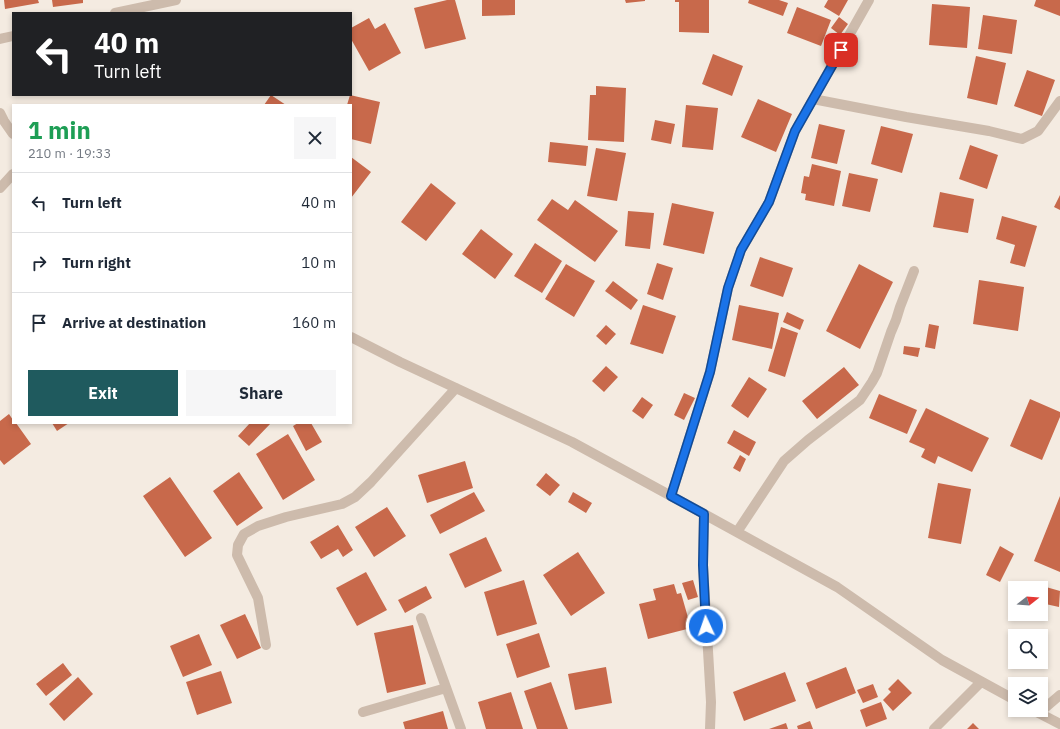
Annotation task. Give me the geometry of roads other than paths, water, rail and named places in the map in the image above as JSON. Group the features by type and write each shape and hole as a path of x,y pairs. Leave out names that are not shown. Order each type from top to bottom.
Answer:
{"street":[{"path":"120,12 176,0"},
{"path":"671,496 710,372 728,288 741,250 769,202 795,131 869,0"},
{"path":"0,39 12,36"},
{"path":"813,99 989,131 1022,140 1038,131 1060,101"},
{"path":"0,113 12,133"},
{"path":"0,188 12,175"},
{"path":"737,532 784,461 808,440 860,400 877,373 914,271"},
{"path":"352,337 572,442 737,532 837,587 942,660 1008,696"},
{"path":"266,645 258,598 238,556 238,545 244,534 258,526 286,517 342,504 355,497 371,482 456,388"},
{"path":"704,514 703,565 711,702 710,729"},
{"path":"421,618 461,729"},
{"path":"934,729 981,682"},
{"path":"363,712 446,688"},
{"path":"1048,703 1060,694"},
{"path":"1046,717 1060,724"}]}
